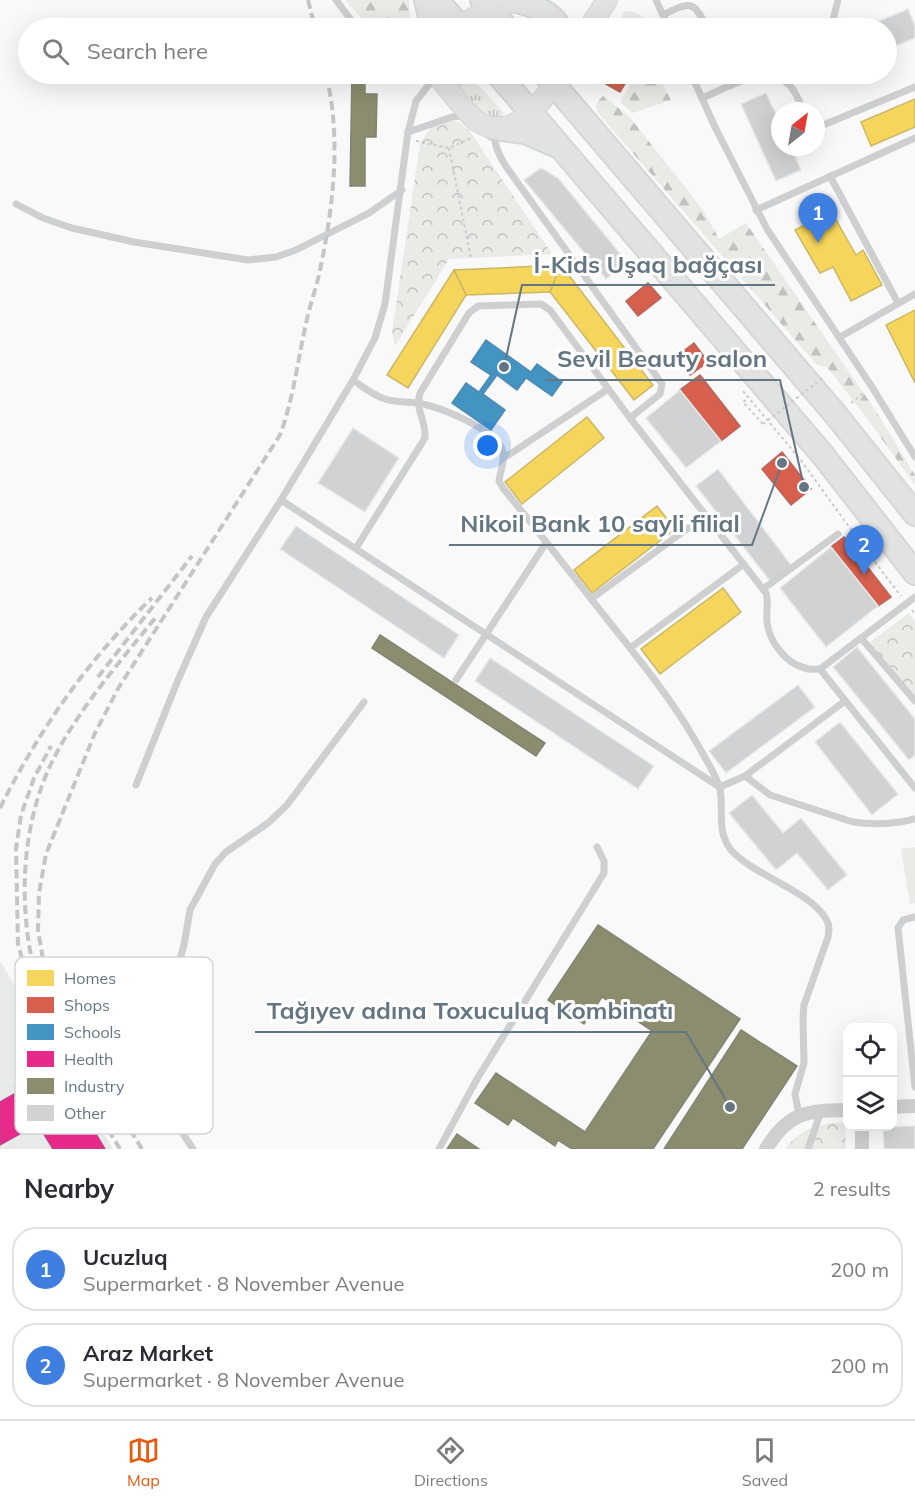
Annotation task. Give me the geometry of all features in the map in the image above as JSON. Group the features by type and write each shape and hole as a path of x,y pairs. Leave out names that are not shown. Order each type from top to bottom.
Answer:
{"highway":[{"path":"426,0 430,18"},
{"path":"437,0 450,18"},
{"path":"519,0 535,6 552,18"},
{"path":"485,5 497,18"},
{"path":"506,84 822,454 915,573"},
{"path":"562,84 584,120 836,415 915,513"},
{"path":"494,128 514,129 535,135 559,147"}],"main road":[{"path":"470,18 485,5 519,0"},
{"path":"595,18 607,0"},
{"path":"445,84 471,116 483,125 494,128 511,124 538,106 552,84"}],"street":[{"path":"897,1107 915,1106"},
{"path":"766,1149 778,1132 799,1115 843,1110"},
{"path":"862,1131 862,1149"}],"lane":[{"path":"336,0 350,18"},
{"path":"656,0 664,18"},
{"path":"834,18 838,0"},
{"path":"663,15 683,4 691,5 699,10 703,18"},
{"path":"136,785 206,617 281,500 353,380 375,338 385,304 402,190 407,136 416,101 429,84"},
{"path":"695,84 767,229 840,337 915,458"},
{"path":"790,84 799,102"},
{"path":"702,99 732,85"},
{"path":"825,124 915,87"},
{"path":"407,136 452,117 471,116"},
{"path":"494,128 494,140 505,165 662,384 660,394 630,418"},
{"path":"756,210 915,138"},
{"path":"830,176 897,303"},
{"path":"16,204 43,218 72,228 144,244 248,260 276,257 297,250 369,213 402,190"},
{"path":"840,337 915,294"},
{"path":"356,548 425,438 426,428 417,403 420,393 469,313 478,306 541,304 550,310 630,418 763,589 768,599 767,625 770,636 779,650 792,663 806,669 819,669 915,597"},
{"path":"353,380 368,391 386,399 417,403 463,418 496,441 502,449 504,458 499,481 677,711 720,788 721,826 725,840 732,850 744,860 821,912 829,926 828,937 804,1005 804,1062 795,1094 799,1115"},
{"path":"504,458 608,389"},
{"path":"281,500 720,788"},
{"path":"591,599 706,515"},
{"path":"763,589 838,534"},
{"path":"456,680 546,543"},
{"path":"630,648 744,564"},
{"path":"861,638 915,701"},
{"path":"819,669 915,788"},
{"path":"720,788 745,776 845,701"},
{"path":"180,957 190,910 215,864 226,852 238,846 287,805 364,702"},
{"path":"745,776 770,795 853,822 885,823 915,819"},
{"path":"439,1149 477,1079 604,873 604,861 597,847"},
{"path":"915,917 903,920 898,928 912,1039 915,1086"},
{"path":"807,1149 820,1111"},
{"path":"184,1134 194,1149"}],"path":[{"path":"407,136 449,148 494,128"},
{"path":"449,148 471,258"},
{"path":"746,400 743,402 763,424 824,377"},
{"path":"738,385 800,459 915,615"},
{"path":"836,415 872,387"}],"shaded area":[{"path":"0,961 15,986 15,1134 104,1134 113,1149 0,1149"}],"green space":[{"path":"345,0 409,0 410,18 361,18"},
{"path":"630,11 644,18 621,18 624,12"},
{"path":"456,84 477,84 505,114 494,122 486,119"},
{"path":"630,84 662,84 671,100 633,113 620,102"},
{"path":"603,96 628,115 703,210 719,239 746,223 876,411 915,475 915,485 827,367 817,365 598,113 597,103"},
{"path":"451,120 469,130 552,254 449,259 395,346 392,332 420,144 432,126"},
{"path":"909,613 915,622 915,705 869,643"},
{"path":"915,847 915,903 910,904 901,849"},
{"path":"843,1122 846,1149 785,1149 804,1131"}],"building: Homes":[{"path":"915,99 915,127 871,146 861,122"},
{"path":"831,211 856,255 863,250 882,285 851,301 833,267 820,273 795,230"},
{"path":"561,265 653,385 634,400 550,292"},
{"path":"561,265 550,292 466,295 454,270"},
{"path":"454,270 466,295 408,388 387,375"},
{"path":"915,310 915,383 886,325"},
{"path":"587,417 604,438 522,504 505,482"},
{"path":"657,506 675,529 592,593 574,570"},
{"path":"723,588 741,612 660,674 641,649"}],"building: Shops":[{"path":"606,84 625,84 620,92"},
{"path":"648,283 661,298 638,316 626,301"},
{"path":"694,343 708,362 690,375 676,357"},
{"path":"700,375 740,426 721,441 680,390"},
{"path":"782,452 811,489 791,505 762,469"},
{"path":"844,537 891,597 878,606 831,547"}],"building: Schools":[{"path":"486,340 531,372 537,364 562,382 552,396 526,378 517,390 497,375 483,394 505,410 491,430 452,403 466,383 479,392 491,375 471,362"}],"building: Health":[{"path":"14,1094 15,1096 15,1134 20,1134 0,1145 0,1102"},
{"path":"44,1134 96,1134 105,1149 53,1149"}],"building: Industry":[{"path":"352,84 365,84 365,94 377,94 376,137 365,137 365,186 350,186"},
{"path":"380,635 545,743 536,756 372,648"},
{"path":"598,925 740,1019 653,1149 572,1149 558,1140 555,1146 513,1118 508,1125 475,1103 496,1073 585,1132 652,1031 602,997 584,1024 548,1000"},
{"path":"741,1030 797,1066 742,1149 664,1149"},
{"path":"457,1134 479,1149 447,1149"}],"building: Other":[{"path":"908,9 915,26 915,38 897,45 897,18 886,18"},
{"path":"766,93 771,104 771,156 795,156 801,170 776,181 741,104"},
{"path":"541,168 558,178 627,262 606,279 524,180"},
{"path":"680,390 721,441 686,468 646,418"},
{"path":"353,428 399,458 365,512 318,483"},
{"path":"718,469 791,565 770,581 696,486"},
{"path":"296,526 459,635 444,658 280,549"},
{"path":"831,547 878,606 826,647 780,588"},
{"path":"857,647 915,719 915,755 909,760 833,667"},
{"path":"490,658 654,766 638,789 475,681"},
{"path":"798,685 815,707 726,773 709,751"},
{"path":"840,722 898,794 872,815 815,742"},
{"path":"752,795 783,833 801,818 847,875 828,890 797,853 776,870 729,813"},
{"path":"915,1126 915,1149 884,1149 883,1131 897,1131 897,1127"}],"railway":[{"path":"308,0 312,18"},
{"path":"43,957 38,930 39,893 46,854 95,733 119,687 280,435 289,406 326,241 334,169 333,121 328,84"},
{"path":"98,677 192,556"},
{"path":"0,808 31,751 67,696 107,645 152,598"},
{"path":"31,957 26,924 25,868 28,840 42,785 53,760 75,722 114,668 156,617"},
{"path":"22,957 18,944 16,849 21,815 34,778 51,746"},
{"path":"111,1134 120,1149"},
{"path":"133,1134 142,1149"}],"place":[{"name":"Ucuzluq","path":"818,243"},
{"name":"İ-Kids Uşaq bağçası","path":"504,367"},
{"name":"Nikoil Bank 10 sayli filial","path":"782,463"},
{"name":"Sevil Beauty salon","path":"804,487"},
{"name":"Araz Market","path":"864,575"},
{"name":"Tağıyev adına Toxuculuq Kombinatı","path":"730,1107"}]}
